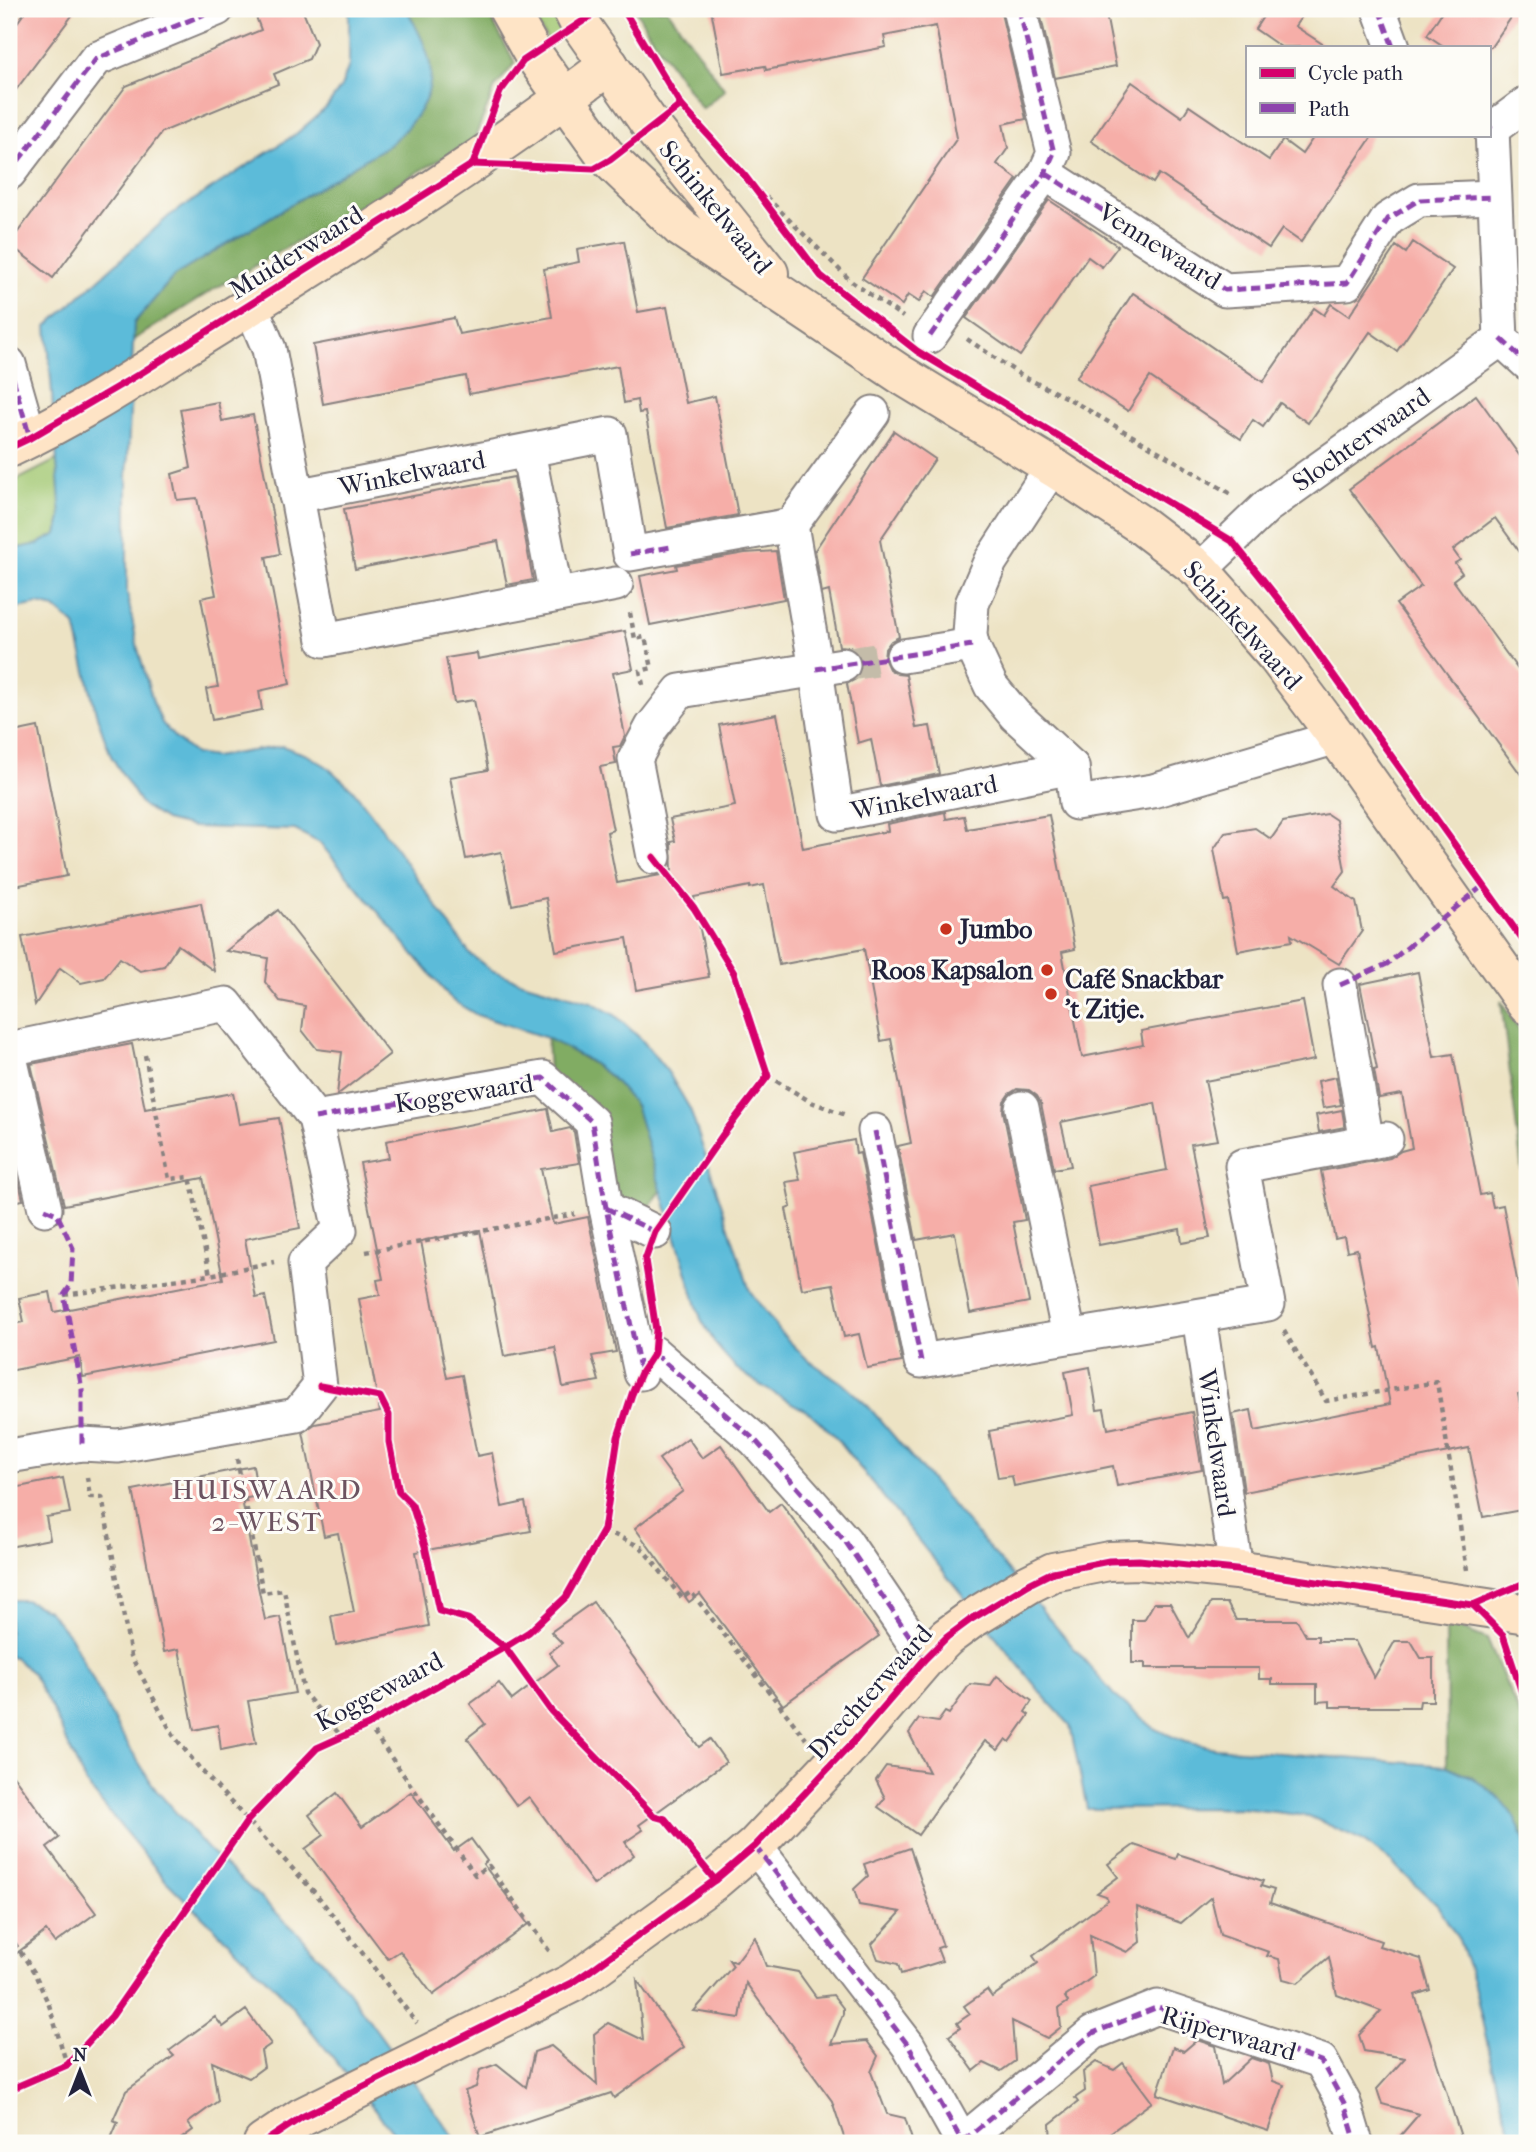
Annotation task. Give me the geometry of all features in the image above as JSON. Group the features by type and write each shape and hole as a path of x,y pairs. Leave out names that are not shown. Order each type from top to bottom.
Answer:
{"street":[{"path":"9,173 96,59 217,9"},
{"name":"Schinkelwaard","path":"508,9 563,100 605,155 681,228 900,374 1141,525 1200,570 1277,657 1527,1005"},
{"name":"Schinkelwaard","path":"572,9 652,127 791,301"},
{"path":"935,329 1045,173 1054,153 1019,9"},
{"path":"1379,9 1393,46"},
{"name":"Muiderwaard","path":"29,438 251,306 473,164 609,65"},
{"path":"1527,103 1491,128 1501,339 1527,363"},
{"name":"Vennewaard","path":"1045,173 1226,290 1348,283 1388,219 1419,200 1494,197"},
{"path":"251,306 269,349 324,640 556,595 622,595"},
{"name":"Slochterwaard","path":"1200,570 1260,513 1501,339"},
{"path":"9,364 29,438"},
{"path":"791,525 873,413"},
{"name":"Winkelwaard","path":"296,496 610,434 630,554 791,525 830,667 836,814 1072,767"},
{"path":"528,450 556,595"},
{"path":"1052,467 990,562 972,604 972,645 991,686 1015,715 1072,767 1076,803 1153,791 1337,737"},
{"path":"903,656 972,645"},
{"path":"654,857 635,759 652,727 680,691 830,667"},
{"path":"876,1131 921,1361 1268,1304 1242,1166 1376,1141 1340,985"},
{"path":"9,1456 82,1444 118,1446 297,1415 320,1386 305,1263 340,1230 316,1118 226,1004 9,1051 46,1209"},
{"name":"Koggewaard","path":"316,1118 543,1078 592,1122 607,1208 647,1363 755,1440 845,1541 925,1659"},
{"path":"1022,1108 1069,1336"},
{"path":"607,1208 655,1232"},
{"name":"Winkelwaard","path":"1199,1316 1236,1570"},
{"name":"Drechterwaard","path":"263,2143 302,2117 346,2094 572,1983 715,1880 755,1846 947,1637 970,1620 1053,1572 1079,1565 1139,1559 1236,1570 1527,1614"},
{"name":"Rijperwaard","path":"755,1846 908,2045 963,2142 1093,2033 1158,2007 1321,2061 1344,2103 1356,2143"}],"path":[{"path":"736,166 852,282 1022,376 1071,400 1229,492 1260,513"},
{"path":"745,176 778,221"},
{"path":"622,595 635,639 645,637 652,668 640,671 652,727"},
{"path":"138,1023 169,1179 190,1177 210,1275"},
{"path":"764,1063 768,1076 811,1102 849,1116 876,1131"},
{"path":"761,1086 768,1076"},
{"path":"360,1253 607,1208"},
{"path":"64,1295 210,1275 313,1254"},
{"path":"1268,1304 1326,1401 1437,1382 1473,1605"},
{"path":"231,1427 263,1593 284,1590 304,1693 342,1737"},
{"path":"82,1444 90,1497 102,1497 131,1656 173,1735 247,1823 317,1895 425,2057"},
{"path":"600,1539 606,1517"},
{"path":"604,1530 641,1547 682,1598 691,1592 829,1768"},
{"path":"368,1725 475,1875 489,1866 572,1983"},
{"path":"247,1823 257,1811"},
{"path":"9,1935 34,1972 49,2005 67,2065"},
{"path":"56,2070 67,2065 76,2055"}],"green space":[{"path":"407,9 486,9 515,63 495,88 474,140 211,291 133,340 134,323 174,276 390,144 430,65"},
{"path":"528,9 556,9 566,28 548,41"},
{"path":"635,9 667,9 725,90 702,109"},
{"path":"58,459 61,518 57,534 38,544 9,550 9,484"},
{"path":"1501,1001 1527,1043 1527,1171 1522,1171"},
{"path":"547,1038 583,1058 615,1081 633,1102 641,1120 662,1190 624,1238 599,1120 549,1074"},
{"path":"1446,1622 1487,1639 1521,1718 1527,1724 1527,1855 1526,1845 1472,1777 1447,1766"}],"water":[{"path":"349,9 407,9 424,43 430,65 429,88 421,109 407,128 390,144 174,276 134,323 127,477 127,593 138,649 162,723 195,754 214,757 282,746 307,755 326,766 352,789 371,813 470,954 491,970 591,1002 615,1015 642,1040 668,1072 690,1109 750,1291 782,1334 808,1360 842,1383 868,1406 1114,1695 1155,1729 1185,1742 1215,1748 1447,1766 1475,1780 1499,1799 1517,1824 1527,1854 1527,2143 1514,2143 1498,2090 1473,1981 1459,1940 1437,1905 1390,1861 1362,1840 1309,1816 1241,1808 1087,1809 1070,1725 1046,1699 832,1433 810,1413 763,1387 736,1368 716,1345 701,1319 635,1105 611,1077 585,1058 547,1038 477,1015 452,1000 320,843 295,830 193,827 165,820 142,805 111,756 96,713 75,625 55,608 38,604 9,610 9,550 38,544 57,534 61,518 47,326 169,216 296,134 326,108 341,87 349,65"},
{"path":"9,1600 25,1600 48,1610 70,1636 120,1732 156,1790 208,1849 300,1935 343,1984 458,2143 402,2143 279,1991 166,1881 86,1784 51,1707 32,1673 15,1658 9,1657"}],"building":[{"path":"27,9 77,9 9,99 9,34"},
{"path":"253,9 302,9 316,43 309,59 274,74 278,84 162,132 53,278 9,244 126,86 261,30"},
{"path":"711,9 1000,9 1026,119 1003,124 1008,148 997,164 1017,179 934,297 926,291 919,302 908,295 902,305 862,278 957,138 936,26 884,36 886,47 766,70 765,66 723,73"},
{"path":"1039,9 1105,9 1116,66 1055,78"},
{"path":"1268,9 1307,9 1295,26 1325,46 1280,46 1255,29"},
{"path":"1444,9 1517,9 1491,47 1444,46 1427,35"},
{"path":"1132,82 1182,117 1189,106 1269,160 1283,140 1302,154 1314,136 1372,136 1301,242 1282,229 1269,248 1159,174 1153,183 1091,141"},
{"path":"1049,200 1118,246 1102,267 1088,257 1020,356 966,318"},
{"path":"624,241 638,312 667,307 686,403 715,396 738,515 667,528 645,412 639,413 637,400 624,403 618,366 469,394 466,376 323,404 313,345 454,318 459,334 552,317 544,269 579,262 577,249"},
{"path":"1413,242 1453,269 1397,351 1370,332 1308,423 1280,403 1263,427 1253,420 1241,439 1150,377 1128,411 1076,378 1133,293 1263,382 1314,308 1324,315 1331,304 1349,316 1396,246 1406,253"},
{"path":"1476,395 1527,466 1527,562 1495,518 1453,550 1460,560 1455,563 1462,573 1453,580 1527,682 1527,783 1396,604 1421,586 1349,489"},
{"path":"218,402 222,421 253,415 280,554 266,557 290,684 259,691 262,710 212,720 206,689 218,687 201,598 216,595 197,498 177,500 172,474 191,468 180,409"},
{"path":"894,431 935,459 880,540 899,637 891,641 885,649 884,658 889,669 906,675 916,728 930,726 939,774 880,786 871,739 858,743 847,684 861,672 862,661 858,653 850,647 839,646 829,591 822,593 815,550"},
{"path":"514,477 533,580 507,585 498,541 355,569 344,509"},
{"path":"776,551 784,599 650,625 640,576 677,569 676,565 745,553"},
{"path":"625,631 633,669 613,673 625,736 620,746 613,747 616,764 600,767 613,830 607,832 617,883 672,873 671,842 675,841 670,819 735,806 719,725 777,714 803,848 888,831 887,824 945,812 946,819 964,816 967,829 1049,815 1075,949 1062,952 1082,1057 1143,1045 1141,1031 1303,1001 1314,1060 1205,1081 1218,1140 1191,1144 1210,1238 1182,1243 1180,1229 1099,1245 1088,1186 1167,1170 1155,1103 1061,1122 1071,1166 1054,1169 1041,1103 1029,1090 1017,1089 1004,1101 1003,1111 1025,1220 1013,1222 1029,1302 970,1313 955,1233 916,1240 898,1146 911,1143 891,1039 881,1041 864,949 779,965 764,885 750,886 694,897 709,977 636,990 627,938 556,951 546,898 512,905 501,852 466,859 450,777 488,770 474,700 454,703 446,658 477,653 478,659"},
{"path":"38,727 67,876 9,887 9,733"},
{"path":"1327,814 1336,820 1345,871 1334,886 1356,902 1362,931 1339,964 1291,935 1292,941 1238,951 1228,900 1224,901 1214,849 1225,833 1255,828 1271,839 1283,822"},
{"path":"201,903 214,971 178,945 164,966 140,971 120,958 104,978 81,983 60,968 35,1005 22,937"},
{"path":"278,910 390,1054 337,1095 342,1052 317,1049 302,1030 305,1006 280,1001 265,982 268,958 226,951"},
{"path":"1418,972 1434,1057 1453,1054 1480,1195 1490,1193 1493,1207 1503,1205 1527,1333 1527,1392 1518,1394 1527,1438 1527,1509 1483,1517 1469,1448 1244,1492 1233,1414 1251,1410 1255,1431 1390,1404 1357,1249 1347,1251 1344,1237 1335,1239 1321,1171 1390,1158 1412,1148 1402,1094 1379,1098 1374,1070 1377,1069 1360,984"},
{"path":"132,1044 145,1109 233,1093 239,1124 279,1118 300,1228 245,1239 256,1298 265,1296 274,1340 83,1377 80,1357 9,1371 9,1325 24,1322 19,1298 50,1292 54,1312 223,1279 203,1178 64,1205 31,1064"},
{"path":"1336,1077 1341,1105 1323,1108 1318,1081"},
{"path":"548,1109 553,1132 570,1128 574,1132 579,1163 541,1169 553,1224 588,1217 616,1352 592,1356 599,1381 563,1387 555,1347 504,1356 480,1230 421,1241 447,1378 462,1375 477,1456 492,1453 502,1507 525,1502 531,1531 416,1552 429,1626 336,1645 331,1616 354,1612 338,1533 324,1536 303,1432 315,1424 380,1412 359,1299 380,1295 377,1280 383,1279 360,1163 389,1158 386,1141"},
{"path":"1342,1110 1345,1127 1319,1132 1316,1115"},
{"path":"9,1138 23,1200 12,1202 9,1184"},
{"path":"854,1140 856,1154 860,1153 902,1362 867,1368 859,1334 844,1337 833,1284 802,1289 786,1209 791,1207 786,1182 800,1180 794,1152"},
{"path":"1090,1367 1097,1410 1104,1409 1108,1429 1192,1412 1202,1470 1117,1486 1113,1466 1014,1486 1012,1476 998,1478 989,1431 1073,1415 1065,1372"},
{"path":"688,1438 702,1458 721,1445 769,1512 781,1503 879,1636 783,1705 700,1594 689,1602 635,1528 683,1491 659,1459"},
{"path":"253,1466 258,1496 242,1499 254,1567 265,1620 280,1617 295,1693 248,1701 256,1743 221,1750 218,1725 194,1730 179,1649 164,1652 133,1490"},
{"path":"63,1478 70,1513 46,1517 50,1539 9,1547 9,1489"},
{"path":"593,1602 699,1747 710,1739 726,1762 639,1825 643,1830 625,1842 634,1855 594,1885 529,1797 517,1806 467,1738 485,1724 470,1704 499,1683 512,1700 558,1665 549,1653 562,1643 551,1632"},
{"path":"1154,1603 1170,1603 1189,1638 1211,1603 1227,1603 1236,1620 1297,1620 1306,1636 1318,1636 1318,1641 1355,1641 1374,1678 1395,1641 1411,1641 1421,1658 1433,1658 1433,1701 1420,1701 1419,1707 1330,1707 1330,1701 1317,1702 1317,1684 1272,1684 1272,1679 1259,1679 1259,1668 1145,1668 1145,1663 1132,1663 1132,1620 1144,1620"},
{"path":"997,1676 1032,1701 1025,1712 1029,1715 1010,1742 1006,1739 998,1750 985,1741 918,1835 878,1807 885,1798 876,1780 886,1766 929,1772 909,1733 919,1719 938,1722 945,1712 949,1714 970,1684 990,1686"},
{"path":"9,1770 59,1838 47,1847 96,1913 55,1943 46,1931 9,1959"},
{"path":"411,1792 454,1851 471,1839 487,1861 483,1864 528,1924 433,1995 400,1951 388,1959 305,1849 324,1835 309,1815 337,1793 362,1827"},
{"path":"1134,1845 1176,1859 1178,1854 1263,1881 1261,1886 1274,1890 1270,1903 1381,1941 1379,1946 1421,1959 1430,1990 1415,1995 1463,2143 1394,2143 1419,2114 1382,2104 1377,2089 1405,2058 1364,2051 1359,2035 1381,2011 1337,1995 1329,1957 1298,1983 1283,1979 1279,1959 1267,1956 1269,1952 1220,1935 1211,1897 1181,1923 1137,1907 1140,1942 1127,1952 1090,1935 1094,1976 1065,1997 1068,2002 1059,2008 1061,2027 1047,2038 1012,2021 1015,2061 1001,2071 984,2063 974,2071 949,2036 960,2028 957,2023 970,2014 964,2006 987,1990 992,1997 1038,1963 1033,1956 1108,1900 1106,1896 1097,1893 1118,1877 1108,1864"},
{"path":"910,1848 943,1946 937,1948 942,1961 901,1974 898,1964 878,1959 872,1944 901,1912 859,1905 854,1889 868,1876 864,1864"},
{"path":"755,1937 766,1966 798,1972 816,1997 833,1995 843,2008 831,2044 867,2041 878,2056 871,2072 887,2114 905,2118 913,2143 846,2143 832,2101 746,1983 740,2018 694,2011 733,1966 729,1960 736,1962"},
{"path":"637,1980 684,2047 614,2098 611,2093 480,2137 465,2091 476,2087 480,2070 497,2064 526,2087 534,2052 551,2046 597,2085 594,2034 608,2023 643,2040"},
{"path":"246,2010 271,2044 261,2051 264,2067 249,2078 212,2062 218,2101 188,2123 193,2130 175,2143 109,2143 118,2122 113,2120 126,2091 174,2056 169,2051 215,2017 223,2027"},
{"path":"1197,2040 1215,2046 1222,2085 1251,2058 1269,2064 1273,2081 1284,2085 1268,2131 1157,2094 1173,2047 1184,2051"},
{"path":"1096,2062 1114,2070 1123,2063 1152,2102 1096,2143 1051,2143 1050,2124 1078,2102 1075,2098 1085,2091 1083,2072"}],"tunnel":[{"path":"843,665 903,656"}],"marked path":[{"path":"9,173 96,59 217,9"},
{"path":"930,336 1045,173 1054,153 1019,9"},
{"path":"1379,9 1393,46"},
{"path":"1045,173 1225,290 1347,283 1388,219 1419,200 1494,197"},
{"path":"1501,339 1527,363"},
{"path":"9,364 30,438"},
{"path":"630,554 671,547"},
{"path":"816,669 972,645"},
{"path":"1340,985 1387,964 1485,884"},
{"path":"315,1118 543,1078 592,1122 606,1208 641,1373"},
{"path":"875,1131 921,1361"},
{"path":"606,1208 655,1232"},
{"path":"45,1209 57,1214 73,1248 71,1285 64,1295 82,1389 82,1444"},
{"path":"654,1353 755,1440 845,1541 925,1659"},
{"path":"755,1846 908,2045 963,2143"},
{"path":"963,2141 1093,2033 1158,2007 1321,2061 1344,2103 1356,2143"}],"cycle path":[{"path":"601,9 523,61 500,92 473,164 594,169 610,160 681,105"},
{"path":"623,9 681,105 745,176 821,276 917,351 1232,541 1287,610 1527,946"},
{"path":"9,448 141,373 473,164"},
{"path":"9,2090 67,2065 112,2016 248,1820 317,1748 368,1725 529,1632 566,1597 604,1530 618,1437 632,1394 654,1353 656,1330 645,1260 655,1232 768,1076 734,973 694,908 654,857"},
{"path":"320,1386 380,1397 389,1415 389,1442 399,1492 412,1505 425,1546 439,1611 468,1619 505,1647 551,1711 654,1816 665,1819 715,1880"},
{"path":"263,2143 302,2117 572,1983 591,1970 715,1880 755,1846 947,1637 970,1620 1053,1572 1109,1561 1139,1560 1236,1570 1473,1605"},
{"path":"1527,1582 1473,1605 1503,1635 1527,1701"}],"place":[{"name":"Jumbo","path":"946,929"},
{"name":"Roos Kapsalon","path":"1047,970"},
{"name":"Café Snackbar 't Zitje.","path":"1051,994"}],"district":[{"name":"HUISWAARD 2-WEST","path":"267,1505"}]}
